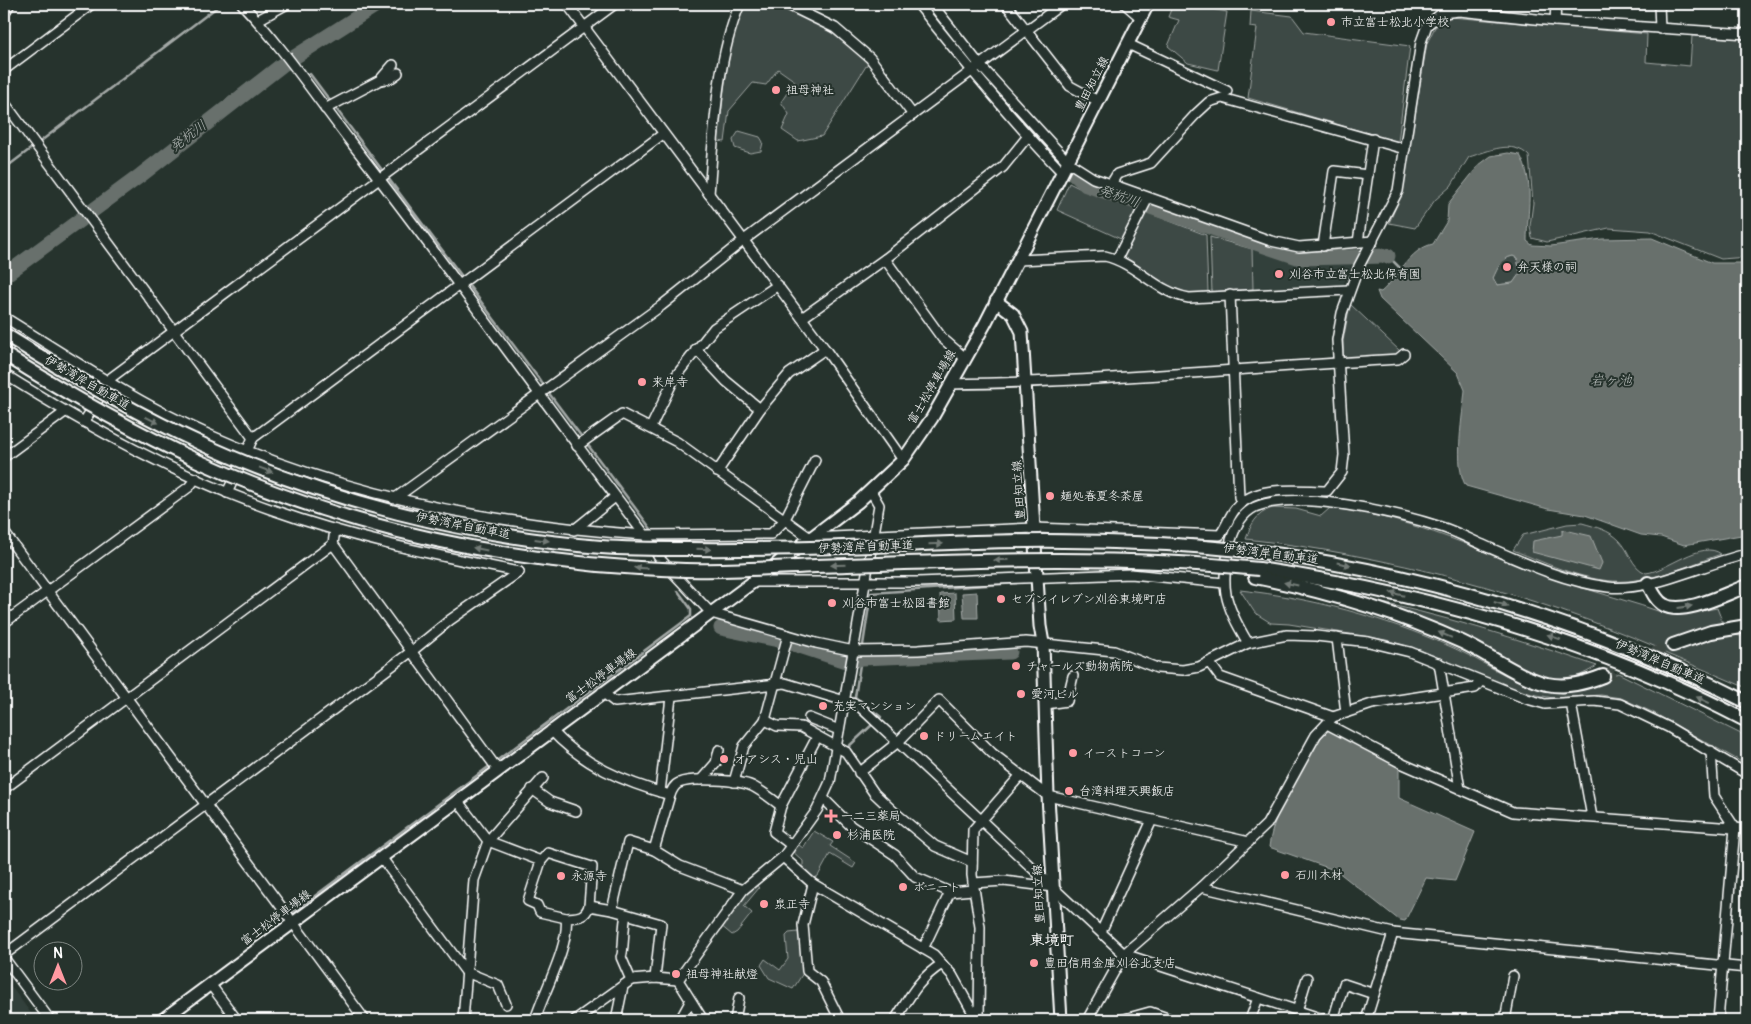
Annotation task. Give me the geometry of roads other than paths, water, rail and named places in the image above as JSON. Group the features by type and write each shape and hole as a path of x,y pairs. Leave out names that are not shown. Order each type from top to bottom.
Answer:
{"highway":[{"name":"伊勢湾岸自動車道","path":"4,334 134,411 205,446 324,491 421,518 489,533 604,547 813,549 1039,542 1195,545 1324,560 1388,573 1502,604 1606,639 1700,678 1747,702"},
{"name":"伊勢湾岸自動車道","path":"4,354 126,426 199,461 257,485 370,523 477,548 602,566 686,570 1043,559 1130,559 1326,579 1384,591 1545,634 1605,656 1747,721"},
{"path":"1257,573 1404,618 1462,642 1538,681 1562,686 1586,682 1603,676"},
{"path":"1648,583 1663,604 1678,608 1695,606 1747,586"},
{"path":"1673,645 1711,632 1747,626"},
{"path":"1700,678 1747,697"}],"main road":[{"name":"豊田知立線","path":"1061,1020 1048,796 1044,643 1040,626 1022,332 1013,314 996,301 1148,4"},
{"name":"富士松停車場線","path":"162,1020 457,800 496,766 551,730 712,613 871,491 903,460 932,418 996,301"}],"street":[{"path":"4,14 10,4"},
{"path":"4,70 92,4"},
{"path":"242,4 331,105 381,179 540,391 666,565 712,613 787,637 853,655 1026,642 1114,651 1158,668 1170,670 1199,667 1248,643 1287,635 1337,638 1410,652 1545,704 1594,701 1620,704 1711,751 1747,774"},
{"path":"258,20 287,4"},
{"path":"566,4 778,285 903,460"},
{"path":"84,422 108,382 615,4"},
{"path":"709,194 722,74 732,21 740,4"},
{"path":"786,4 835,28 870,58 913,115"},
{"path":"918,4 971,70 1028,136 1065,167 1271,241 1299,247 1373,241"},
{"path":"932,4 979,64 1065,167"},
{"path":"1006,4 1070,86 1098,101"},
{"path":"394,499 540,391 661,306 744,240 1062,4"},
{"path":"1125,4 1140,17"},
{"path":"1555,21 1556,4"},
{"path":"1659,4 1660,29"},
{"path":"579,445 622,414 651,427 677,442 810,538 873,533 1035,528 1220,535 1228,520 1242,502 1265,492 1327,490 1342,472 1344,455 1337,340 1348,290 1398,191 1421,42 1427,25 1442,13 1459,8 1555,21 1747,34"},
{"path":"1128,44 1227,91"},
{"path":"331,105 380,80 391,78 396,69"},
{"path":"1111,184 1117,174 1151,163 1209,102 1222,98 1405,149"},
{"path":"4,102 253,438"},
{"path":"227,493 253,438 663,134"},
{"path":"802,318 885,259 1003,167 1028,136"},
{"path":"1358,242 1373,139"},
{"path":"1323,246 1334,171 1368,175"},
{"path":"1118,259 1148,198"},
{"path":"1018,260 1105,256 1118,259 1175,296 1189,298 1348,290"},
{"path":"885,259 942,338 965,358"},
{"path":"651,427 675,377 714,328 778,285"},
{"path":"1230,295 1239,497 1242,502"},
{"path":"4,317 108,382 162,412 248,450 323,477 394,499 574,530 645,535 771,534 784,520 815,460"},
{"path":"696,349 726,381 760,409"},
{"path":"717,472 760,409 789,374 825,349"},
{"path":"951,384 1025,384 1234,368 1398,360 1404,354"},
{"path":"4,374 65,412 123,444 227,493 335,530 431,555 519,572 450,620 412,651 4,956 50,1020"},
{"path":"4,457 65,412"},
{"path":"4,624 189,487 196,478"},
{"path":"678,980 744,890 783,856 824,799 830,782 851,672 879,505 871,491"},
{"path":"574,530 616,497"},
{"path":"1248,643 1230,612 1224,583 1226,560 1233,533 1240,520 1253,508 1285,501 1356,505 1426,522 1539,568 1593,584 1620,588 1648,583 1747,554"},
{"path":"335,530 333,544 496,766"},
{"path":"4,532 365,1020"},
{"path":"4,788 333,544"},
{"path":"753,582 918,582 1131,574 1224,583"},
{"path":"734,782 744,746 765,720 787,637"},
{"path":"1337,638 1346,713"},
{"path":"1209,662 1220,677 1330,720 1403,764 1513,812 1747,829"},
{"path":"1439,663 1460,789"},
{"path":"1046,704 1068,701 1073,676"},
{"path":"1087,1020 1124,954 1201,887 1267,824 1316,735 1330,720 1372,704 1475,688 1481,680"},
{"path":"602,692 615,702 785,683 858,705 1124,954 1326,1020"},
{"path":"660,792 671,697"},
{"path":"859,774 898,742 939,700 992,753 1048,796 1249,842"},
{"path":"1571,703 1592,817"},
{"path":"809,718 839,730"},
{"path":"765,720 777,726 801,727 836,745 846,752 859,774 874,793 935,846 972,862"},
{"path":"551,730 565,744 586,760 617,777 670,795"},
{"path":"791,845 774,832 781,806 818,736"},
{"path":"700,780 716,763 719,750"},
{"path":"1711,751 1714,796 1735,828 1718,1020"},
{"path":"978,1020 980,927 973,886 973,830 1020,776"},
{"path":"462,1020 474,880 488,841 532,789 544,778"},
{"path":"654,850 670,795 675,785 679,782 700,780 734,782 752,786 781,806"},
{"path":"532,789 550,802 576,811"},
{"path":"824,799 851,826 895,855 916,877 950,892 1004,881 1053,886"},
{"path":"457,800 488,841 541,861"},
{"path":"1101,932 1152,820"},
{"path":"612,910 628,842 654,850 680,866 744,890"},
{"path":"548,853 592,866 588,906 586,913 582,916 566,918 540,912 537,904 528,901 541,861 548,853"},
{"path":"783,856 813,884 934,955 952,975 978,1020"},
{"path":"381,857 466,972 498,985 506,1004"},
{"path":"813,884 803,925 807,971 821,982 840,1020"},
{"path":"1201,887 1393,934 1747,968"},
{"path":"923,949 950,892"},
{"path":"588,906 612,910 661,924 656,978"},
{"path":"626,915 622,930 624,953 621,957 631,980"},
{"path":"535,1020 562,946 567,926 566,918"},
{"path":"1366,1020 1393,934"},
{"path":"895,1020 909,995 926,973 942,964"},
{"path":"1506,1020 1513,976"},
{"path":"575,1020 631,980 656,978 678,980"},
{"path":"1297,1011 1306,978"},
{"path":"678,980 703,1020"},
{"path":"210,984 237,1020"},
{"path":"1333,1020 1344,984 1374,994"},
{"path":"616,1020 623,986"},
{"path":"735,1020 739,998"},
{"path":"1250,1020 1258,998"},
{"path":"680,1020 690,1002"},
{"path":"1122,1020 1150,1012 1173,1020"}],"water":[{"name":"岩ヶ池","path":"1508,153 1520,155 1525,166 1529,187 1527,241 1532,245 1551,246 1602,239 1652,238 1712,263 1747,263 1747,534 1684,545 1661,537 1641,535 1585,515 1548,509 1466,486 1462,477 1459,453 1465,390 1458,373 1380,299 1377,291 1381,292 1417,252 1433,244 1447,221 1448,204 1479,165 1491,156","holes":["1509,257 1517,258 1520,273 1513,283 1497,285 1493,278 1500,264"]},
{"path":"1562,531 1591,536 1602,563 1599,570 1532,552 1533,541 1562,535"},
{"path":"977,592 978,618 964,618 962,593"},
{"path":"955,593 956,619 941,620 940,594"},
{"path":"1330,729 1399,765 1399,798 1475,832 1455,881 1426,878 1405,921 1399,920 1337,871 1269,847 1277,817 1291,784 1310,752"}],"waterway":[{"path":"37,144 221,4"},
{"name":"発杭川","path":"4,276 141,175 282,65 378,4"},
{"name":"発杭川","path":"924,4 969,61 1057,158 1086,185 1300,258 1388,256"},
{"path":"310,74 545,387"},
{"path":"4,169 33,147"},
{"path":"1388,256 1401,269"},
{"path":"548,392 651,529"},
{"path":"881,717 855,697 871,593 1017,583"},
{"path":"495,762 691,616 691,609 678,591"},
{"path":"721,628 788,642 849,662 861,658 1010,652"},
{"path":"847,748 873,724"},
{"path":"292,913 491,765"}],"tunnel":[{"path":"1603,676 1673,645"}],"place":[{"name":"市立富士松北小学校","path":"1331,22"},
{"name":"祖母神社","path":"776,90"},
{"name":"弁天様の祠","path":"1507,267"},
{"name":"刈谷市立富士松北保育園","path":"1279,274"},
{"name":"来岸寺","path":"642,382"},
{"name":"麺処春夏冬茶屋","path":"1050,496"},
{"name":"セブンイレブン刈谷東境町店","path":"1001,599"},
{"name":"刈谷市富士松図書館","path":"832,603"},
{"name":"チャールズ動物病院","path":"1016,666"},
{"name":"愛河ビル","path":"1021,694"},
{"name":"充実マンション","path":"823,706"},
{"name":"ドリームエイト","path":"924,736"},
{"name":"イーストコーン","path":"1073,753"},
{"name":"オアシス・児山","path":"724,759"},
{"name":"台湾料理天興飯店","path":"1069,791"},
{"name":"一二三薬局","path":"831,816"},
{"name":"杉浦医院","path":"837,835"},
{"name":"石川木材","path":"1285,875"},
{"name":"永源寺","path":"561,876"},
{"name":"ボニート","path":"903,887"},
{"name":"泉正寺","path":"764,904"},
{"name":"豊田信用金庫刈谷北支店","path":"1034,963"},
{"name":"祖母神社献燈","path":"676,974"}],"district":[{"name":"東境町","path":"1052,940"}]}
